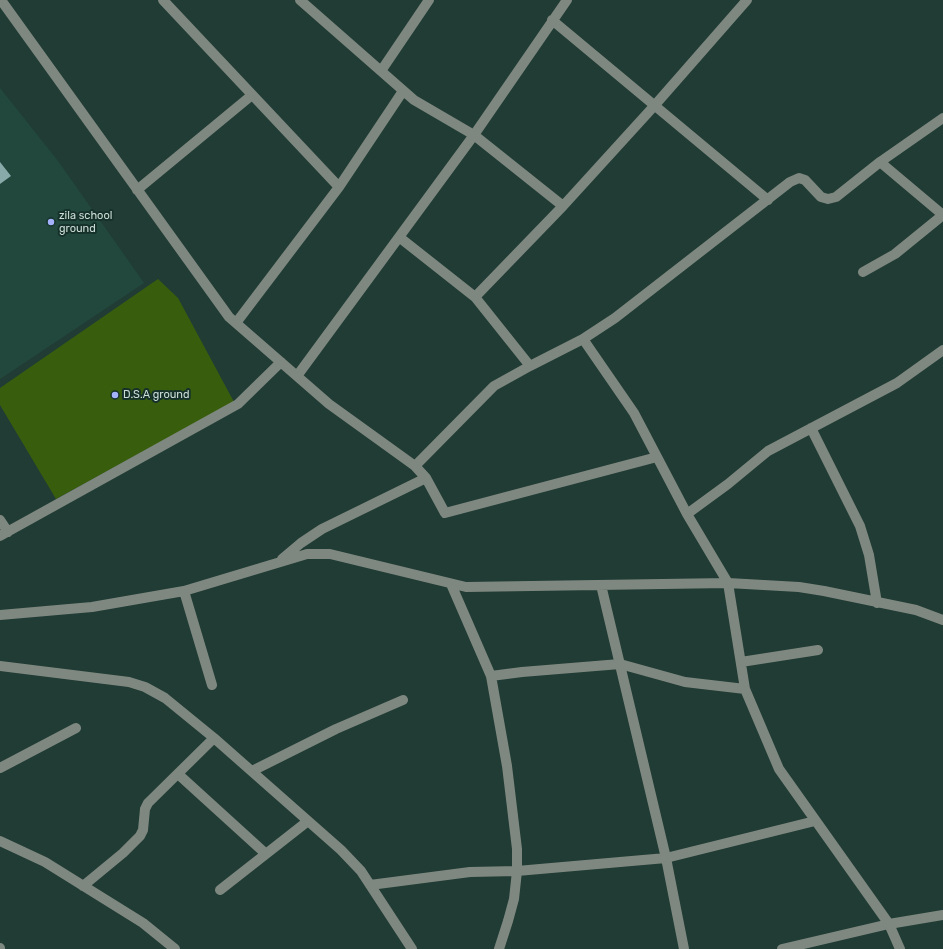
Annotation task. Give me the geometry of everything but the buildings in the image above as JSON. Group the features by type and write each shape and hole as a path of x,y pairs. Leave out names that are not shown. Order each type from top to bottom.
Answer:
{"street":[{"path":"2,0 229,317 329,404 416,466 426,478 445,514 657,457"},
{"path":"163,0 339,187"},
{"path":"300,0 414,100 474,135 563,206"},
{"path":"381,71 429,0"},
{"path":"297,376 474,135 567,0"},
{"path":"474,297 563,206 655,105 747,0"},
{"path":"552,20 768,200"},
{"path":"236,323 339,187 404,91"},
{"path":"137,190 252,95"},
{"path":"416,466 494,386 583,339 615,318 790,182 799,178 806,180 821,197 828,199 836,197 880,162 943,118"},
{"path":"862,272 895,254 943,215 880,162"},
{"path":"399,237 474,297 530,366"},
{"path":"583,339 634,413 686,514 728,583 745,689 779,769 889,924 900,949"},
{"path":"686,514 728,484 768,451 897,383 943,350"},
{"path":"0,520 4,534 238,404 281,362"},
{"path":"811,428 860,526 869,555 877,603"},
{"path":"278,562 322,528 426,478"},
{"path":"0,615 92,607 184,591 307,554 330,554 466,587 728,583 811,589 916,610 943,620"},
{"path":"451,584 491,676 507,766 517,849 517,871 514,899 499,949"},
{"path":"601,585 666,858 684,949"},
{"path":"184,591 212,686"},
{"path":"741,662 818,650"},
{"path":"491,676 620,664 685,682 745,689"},
{"path":"0,666 129,682 145,687 165,698 252,771 351,860 361,871 412,949"},
{"path":"252,771 336,729 403,700"},
{"path":"0,768 76,728"},
{"path":"83,886 123,853 140,836 143,830 148,803 214,738"},
{"path":"178,774 266,854"},
{"path":"220,890 308,821"},
{"path":"370,885 470,872 517,871 666,858 815,821"},
{"path":"0,841 45,862 143,922 175,949"},
{"path":"782,949 889,924 943,914"}],"shaded area":[{"name":"zila school ground","path":"0,88 58,161 144,283 0,379"}],"green space":[{"name":"D.S.A ground","path":"158,279 178,298 234,402 56,499 0,405 0,388"}],"place":[{"name":"zila school ground","path":"51,222"},
{"name":"D.S.A ground","path":"115,395"}]}
